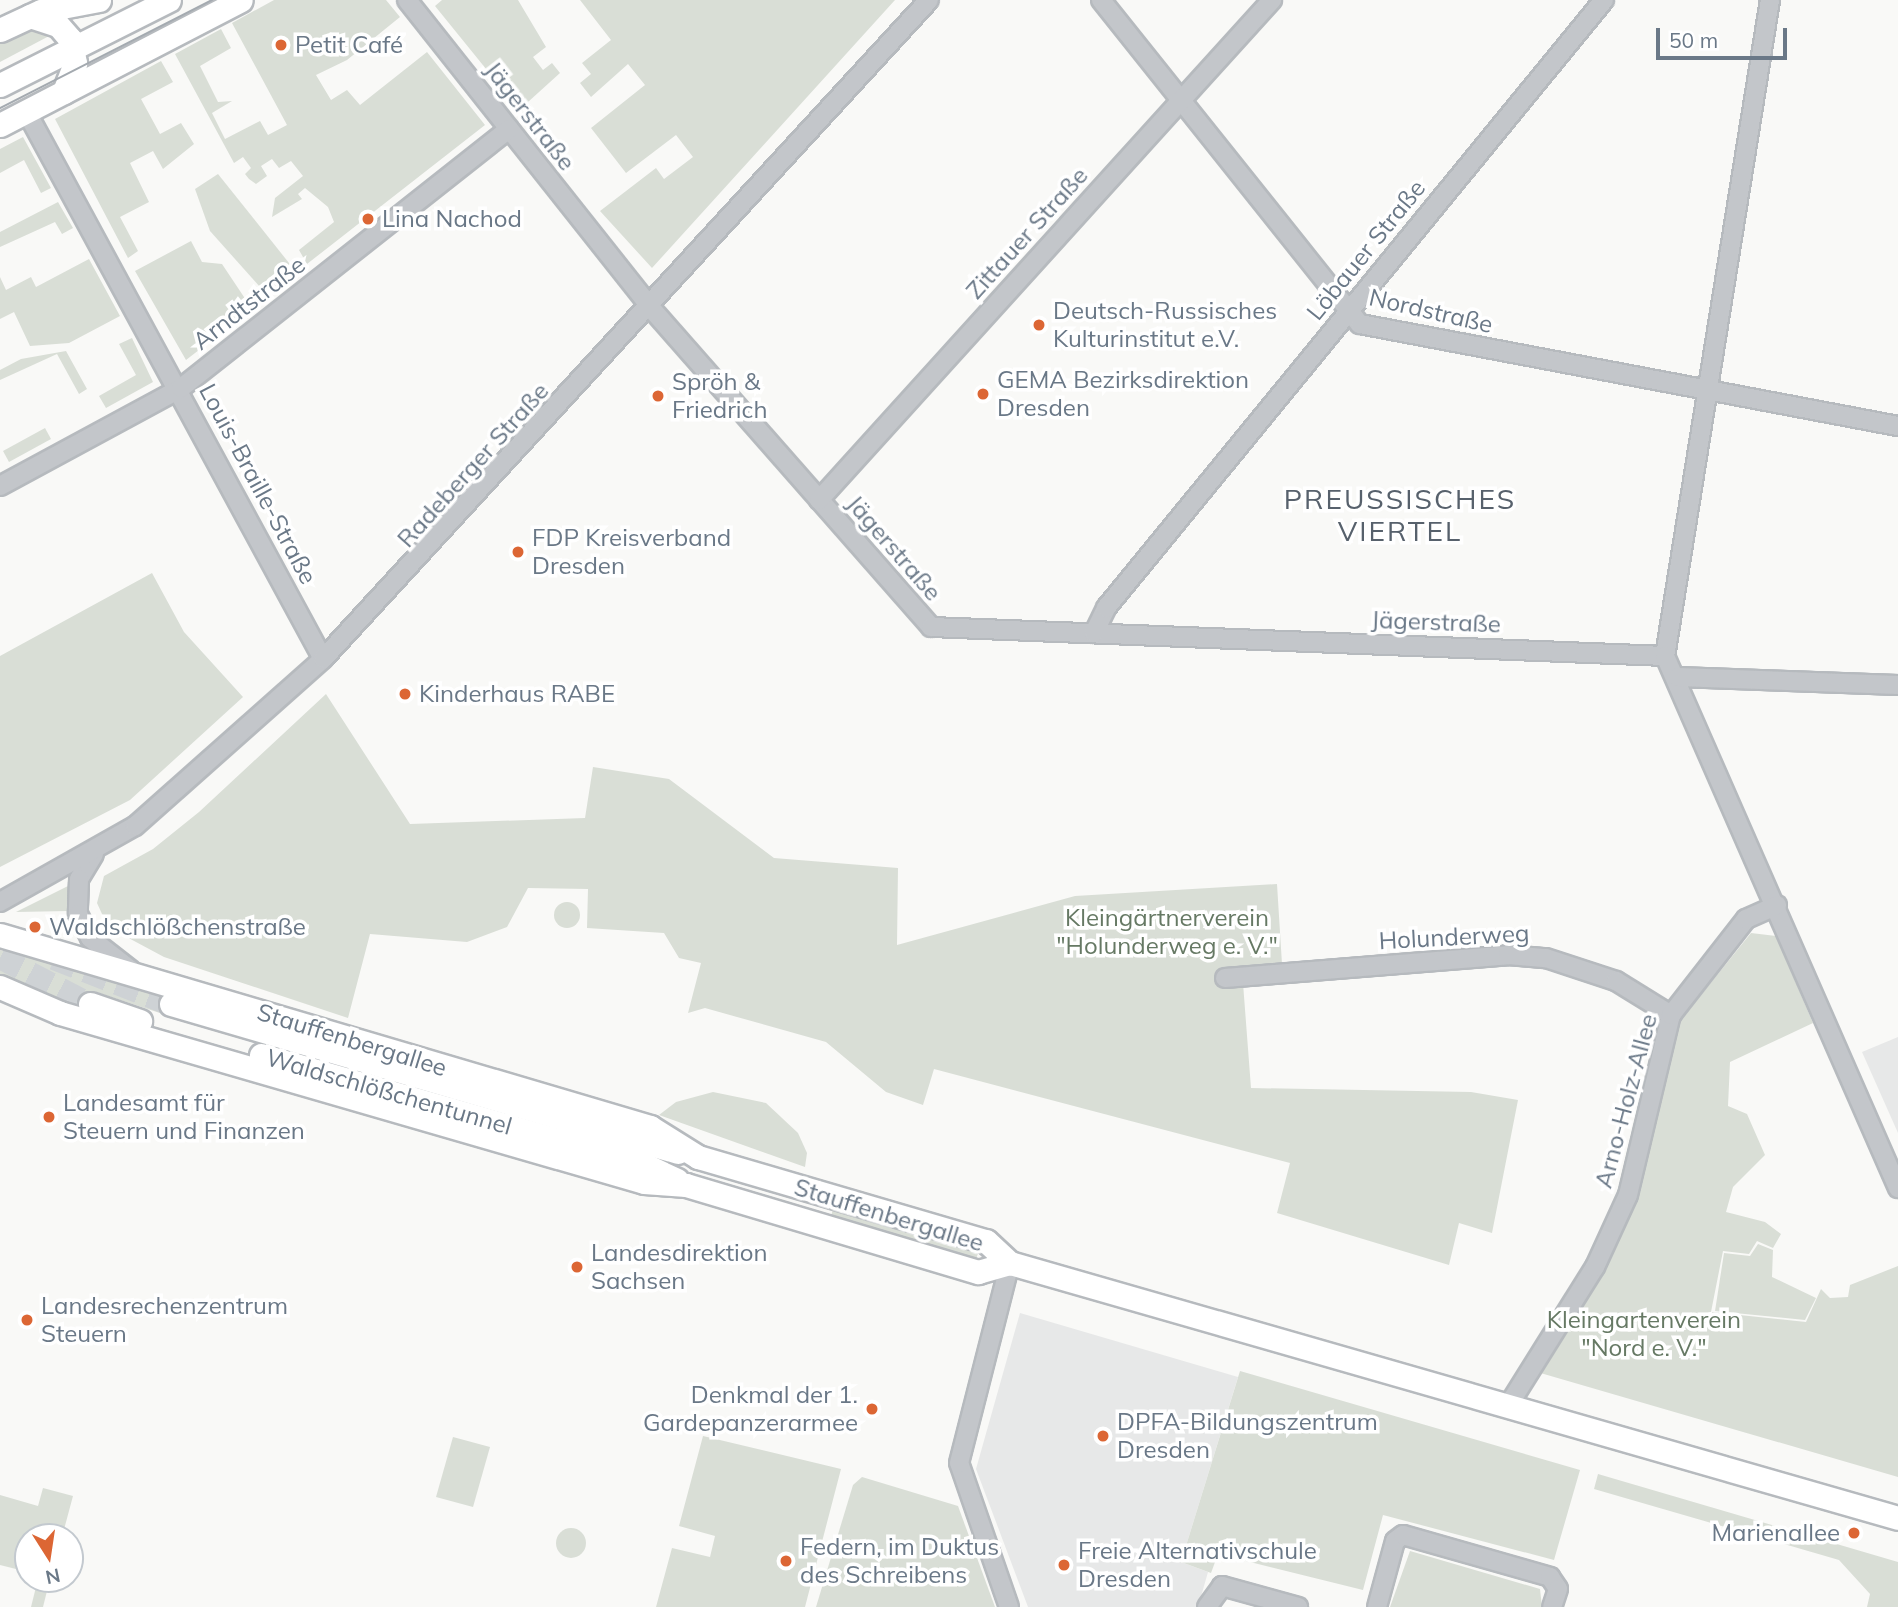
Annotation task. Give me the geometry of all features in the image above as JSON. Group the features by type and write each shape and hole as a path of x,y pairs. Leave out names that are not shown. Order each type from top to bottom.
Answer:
{"main road":[{"path":"0,30 30,16 99,0"},
{"path":"0,85 169,0"},
{"path":"0,125 241,0"},
{"path":"30,16 58,25 73,46 74,68 64,92"},
{"name":"Stauffenbergallee","path":"0,935 650,1127 698,1157 986,1241 1010,1262"},
{"name":"Stauffenbergallee","path":"0,987 60,1013 644,1182 686,1185 978,1272 1010,1262"},
{"name":"Waldschlößchentunnel","path":"90,1004 648,1166 686,1185"},
{"name":"Waldschlößchentunnel","path":"171,1004 698,1157"},
{"path":"1010,1262 1898,1518"}],"street":[{"name":"Jägerstraße","path":"407,0 650,307 931,627 1665,656"},
{"name":"Radeberger Straße","path":"0,902 98,850 176,795 323,659 650,307 929,0"},
{"name":"Nordstraße","path":"1101,0 1345,313 1360,324 1709,394 1898,426"},
{"name":"Zittauer Straße","path":"819,500 1272,0"},
{"name":"Löbauer Straße","path":"1094,633 1106,608 1604,0"},
{"path":"1769,0 1709,394 1665,656 1678,677 1898,1188"},
{"name":"Louis-Braille-Straße","path":"26,111 181,388 323,659"},
{"name":"Arndtstraße","path":"0,486 181,388 509,130"},
{"path":"1678,677 1898,685"},
{"path":"98,850 79,879 78,914 90,938 140,976"},
{"name":"Arno-Holz-Allee","path":"1508,1406 1595,1267 1628,1195 1671,1015 1746,919 1777,905"},
{"name":"Holunderweg","path":"1225,978 1508,955 1546,958 1616,981 1671,1015"},
{"path":"1009,1607 959,1463 1010,1262"},
{"path":"1377,1607 1395,1541 1403,1535 1550,1577 1558,1589 1552,1607"},
{"path":"1207,1607 1222,1586 1298,1607"}],"shaded area":[{"path":"1898,1037 1898,1133 1862,1052"},
{"name":"DPFA-Bildungszentrum Dresden","path":"1020,1313 1238,1377 1181,1562 1208,1572 1198,1607 1028,1607 976,1469"}],"green space":[{"path":"274,0 386,0 400,17 347,60 316,75 331,100 347,90 360,105 427,52 485,125 307,264 299,250 334,222 328,207 305,188 298,194 302,199 272,217 275,198 303,176 291,161 279,168 272,159 261,166 267,176 256,184 249,179 245,174 251,168 243,157 234,163 175,54 221,29 231,48 200,66 218,102 232,101 212,113 225,139 260,121 268,135 287,125 232,23"},
{"path":"442,0 518,0 546,47 533,57 543,70 552,63 560,73 528,102 537,114 529,122 435,6"},
{"path":"580,0 895,0 652,268 600,211 656,168 664,179 693,157 676,135 626,173 591,128 645,85 628,64 591,97 580,83 591,74 582,63 611,40"},
{"path":"34,30 51,35 0,62 0,42"},
{"path":"161,61 173,82 141,99 160,134 181,123 194,144 163,169 153,151 130,163 149,202 120,217 138,251 128,258 55,119"},
{"path":"23,137 51,188 41,193 24,160 0,173 0,149"},
{"path":"218,174 297,273 268,296 210,231 195,189"},
{"path":"58,202 73,228 62,234 55,222 0,247 0,232"},
{"path":"191,241 202,262 222,264 252,309 186,360 135,271"},
{"path":"89,259 120,316 69,343 30,346 14,312 0,319 0,277 6,290 31,277 36,287"},
{"path":"132,338 153,382 106,408 99,396 136,375 119,344"},
{"path":"66,351 87,389 79,394 57,354 0,380 0,370 21,359"},
{"path":"45,428 51,439 9,462 3,451"},
{"path":"152,573 184,632 243,697 130,800 0,867 0,656"},
{"name":"Kleingärtnerverein \"Holunderweg e. V.\"","path":"326,694 410,824 585,818 593,767 669,779 774,858 898,868 897,945 1075,896 1277,884 1282,964 1224,969 1226,984 1243,983 1251,1088 1471,1092 1518,1100 1492,1233 1459,1223 1449,1265 1277,1213 1290,1163 934,1069 923,1105 886,1092 826,1042 705,1008 688,1013 701,963 679,958 664,933 587,928 588,889 528,888 507,927 467,942 370,934 348,1018 164,957 108,927 97,903 104,876 153,849 199,812"},
{"path":"68,886 69,911 16,912"},
{"path":"567,902 576,906 580,915 576,924 567,928 558,924 554,915 558,906"},
{"name":"Kleingartenverein \"Nord e. V.\"","path":"1751,933 1776,936 1813,1023 1730,1062 1728,1106 1747,1114 1765,1155 1733,1187 1726,1212 1765,1222 1781,1234 1773,1248 1757,1241 1749,1254 1723,1251 1711,1312 1806,1322 1821,1289 1830,1298 1848,1297 1850,1285 1898,1266 1898,1477 1537,1372 1601,1267 1680,1021"},
{"path":"0,950 171,995 166,1015 93,991 84,1014 0,977"},
{"path":"713,1092 766,1103 798,1133 807,1153 805,1167 659,1115 676,1102"},
{"path":"834,1206 980,1248 976,1259 831,1216"},
{"path":"1758,1244 1773,1250 1772,1277 1816,1298 1805,1320 1715,1311 1724,1253 1750,1256"},
{"path":"1240,1371 1580,1470 1554,1560 1383,1515 1363,1590 1218,1554 1211,1573 1181,1562"},
{"path":"703,1436 841,1469 805,1607 656,1607 672,1548 710,1557 715,1536 679,1526"},
{"path":"453,1437 490,1447 473,1507 436,1497"},
{"path":"1598,1474 1898,1562 1898,1607 1867,1607 1870,1594 1839,1560 1594,1489"},
{"path":"862,1477 958,1506 995,1607 816,1607 853,1485"},
{"path":"43,1488 73,1496 66,1523 14,1523 14,1568 0,1565 0,1495 38,1506"},
{"path":"571,1528 577,1529 585,1537 585,1549 577,1557 571,1558 565,1557 557,1549 556,1543 557,1537 565,1529"},
{"path":"1410,1551 1540,1589 1542,1607 1390,1607"},
{"path":"34,1593 46,1593 43,1607 31,1607"}],"tunnel":[{"path":"0,957 90,1004"},
{"path":"54,958 171,1004"}],"tram line":[{"path":"0,108 212,0"}],"place":[{"name":"Petit Café","path":"281,45"},
{"name":"Lina Nachod","path":"368,219"},
{"name":"Deutsch-Russisches Kulturinstitut e.V.","path":"1039,325"},
{"name":"GEMA Bezirksdirektion Dresden","path":"983,394"},
{"name":"Spröh & Friedrich","path":"658,396"},
{"name":"FDP Kreisverband Dresden","path":"518,552"},
{"name":"Kinderhaus RABE","path":"405,694"},
{"name":"Waldschlößchenstraße","path":"35,927"},
{"name":"Landesamt für Steuern und Finanzen","path":"49,1117"},
{"name":"Landesdirektion Sachsen","path":"577,1267"},
{"name":"Landesrechenzentrum Steuern","path":"27,1320"},
{"name":"Denkmal der 1. Gardepanzerarmee","path":"872,1409"},
{"name":"DPFA-Bildungszentrum Dresden","path":"1103,1436"},
{"name":"Marienallee","path":"1854,1533"},
{"name":"Federn, im Duktus des Schreibens","path":"786,1561"},
{"name":"Freie Alternativschule Dresden","path":"1064,1565"}],"district":[{"name":"PREUSSISCHES VIERTEL","path":"1400,515"}]}
